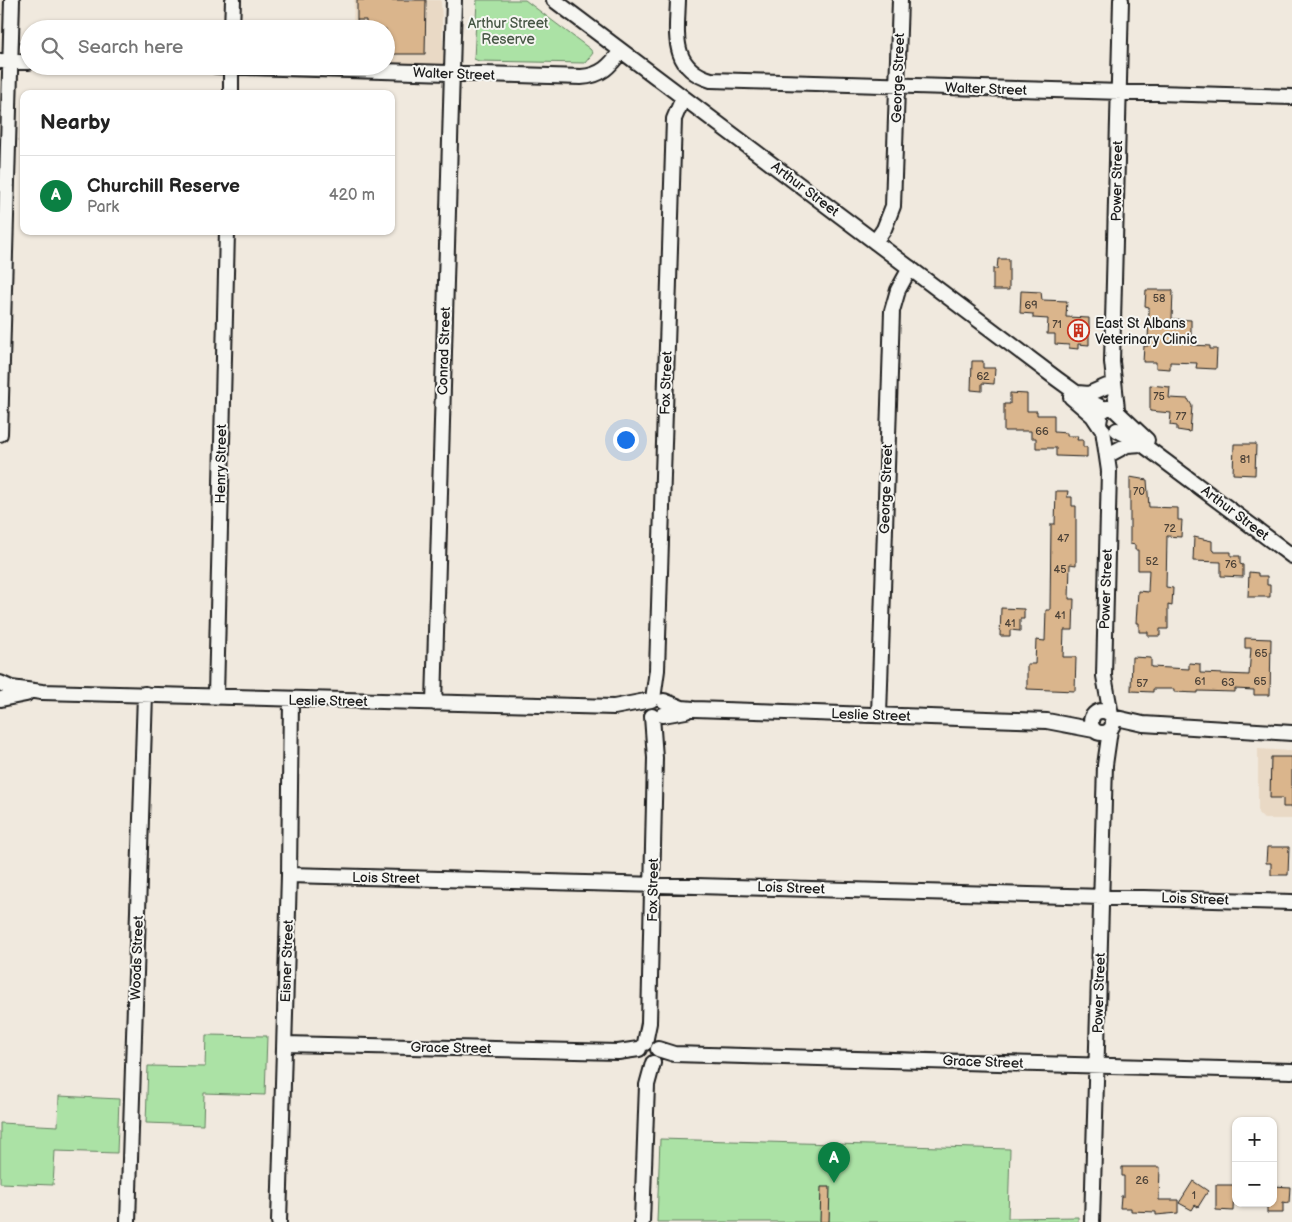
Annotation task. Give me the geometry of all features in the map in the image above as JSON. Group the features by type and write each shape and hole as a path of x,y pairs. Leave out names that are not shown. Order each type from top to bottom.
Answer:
{"street":[{"path":"0,434 5,61 12,0"},
{"path":"232,20 233,0"},
{"name":"Conrad Street","path":"434,702 454,0"},
{"name":"Arthur Street","path":"554,0 1057,379 1077,393 1112,410 1178,470"},
{"name":"Walter Street","path":"678,0 677,44 685,64 703,78 719,81 1292,97"},
{"name":"George Street","path":"875,242 884,229 893,206 900,0"},
{"name":"Power Street","path":"1112,410 1122,0"},
{"name":"Walter Street","path":"395,72 589,77 607,69 621,51"},
{"path":"5,61 20,62"},
{"path":"231,75 231,90"},
{"name":"Fox Street","path":"642,1222 654,885 657,670 674,119 683,98"},
{"name":"Henry Street","path":"216,696 227,235"},
{"name":"George Street","path":"879,715 892,311 898,290 910,268"},
{"name":"Power Street","path":"1112,362 1107,386 1112,410"},
{"name":"Arthur Street","path":"1057,379 1070,397 1108,428 1142,444 1292,556"},
{"path":"1077,393 1089,394 1107,386"},
{"path":"1112,410 1122,424 1108,428 1099,415 1112,410"},
{"name":"Power Street","path":"1108,428 1112,453 1109,472"},
{"name":"Power Street","path":"1092,1222 1105,765 1111,723 1104,676 1109,472 1108,428"},
{"path":"1112,453 1127,446 1142,444"},
{"name":"Power Street","path":"1095,714 1104,676"},
{"path":"0,683 4,693 0,700"},
{"name":"Leslie Street","path":"0,683 11,688 42,692 216,696 291,700 694,709 1047,721 1094,730"},
{"name":"Leslie Street","path":"0,700 12,696 42,692"},
{"name":"Woods Street","path":"128,1222 145,694"},
{"name":"Eisner Street","path":"279,1222 289,875 291,700"},
{"path":"1111,723 1105,711 1095,714 1091,720 1094,730 1101,733 1111,723 1292,733"},
{"name":"Leslie Street","path":"1047,721 1095,714"},
{"name":"Power Street","path":"1094,730 1105,765"},
{"name":"Lois Street","path":"289,875 1292,902"},
{"name":"Grace Street","path":"284,1044 1292,1071"}],"shaded area":[{"path":"354,0 441,0 444,66 395,63 395,20 353,20"},
{"path":"1258,749 1292,751 1292,819 1264,819 1258,813"}],"green space":[{"name":"Arthur Street Reserve","path":"477,0 525,0 593,53 585,63 479,61 474,59"},
{"path":"206,1035 267,1036 265,1095 204,1093 203,1125 146,1123 148,1066 205,1067"},
{"path":"59,1096 119,1099 117,1153 55,1151 53,1185 0,1183 0,1123 58,1126"},
{"path":"660,1139 1010,1149 1008,1218 1078,1217 1078,1222 657,1222"}],"building":[{"path":"357,0 426,0 425,54 395,54 395,20 357,20"},
{"path":"998,259 1009,259 1009,290 993,290 993,269 997,269"},
{"path":"1146,290 1173,290 1172,319 1191,320 1191,345 1210,346 1210,349 1217,349 1216,369 1196,368 1197,363 1170,362 1170,369 1156,368 1156,362 1143,362 1144,346 1148,346 1149,307 1145,306"},
{"path":"1021,291 1041,292 1042,300 1067,301 1066,317 1089,318 1089,345 1078,344 1078,349 1069,348 1069,345 1055,344 1055,334 1047,334 1048,319 1033,318 1033,314 1020,313"},
{"path":"972,361 983,361 983,368 995,368 994,384 982,383 982,391 971,390"},
{"path":"1150,385 1170,387 1169,398 1188,399 1192,406 1190,432 1177,430 1177,426 1170,425 1171,413 1150,411"},
{"path":"1010,393 1027,394 1027,411 1037,411 1037,415 1054,415 1054,432 1067,433 1067,436 1078,436 1077,440 1083,440 1083,447 1087,447 1087,457 1056,456 1056,448 1036,448 1036,438 1031,438 1031,431 1004,431 1004,404 1010,404"},
{"path":"1234,444 1256,444 1255,475 1233,474"},
{"path":"1130,477 1147,480 1149,507 1178,508 1178,520 1182,520 1181,537 1167,536 1166,587 1173,588 1172,606 1168,605 1168,629 1160,629 1160,636 1148,636 1148,632 1139,632 1139,623 1136,623 1138,591 1148,592 1149,570 1138,570 1138,550 1135,550 1135,545 1130,544"},
{"path":"1056,491 1068,491 1067,497 1072,497 1072,506 1076,506 1076,565 1070,564 1069,599 1074,599 1073,630 1064,630 1063,657 1076,657 1075,691 1027,689 1027,664 1035,664 1036,640 1045,641 1046,610 1050,610 1051,524 1055,524"},
{"path":"1194,537 1212,541 1212,550 1215,552 1231,552 1231,556 1240,556 1240,564 1243,565 1243,577 1221,576 1221,562 1193,561"},
{"path":"1249,572 1258,573 1258,576 1267,576 1267,585 1270,585 1270,597 1248,597"},
{"path":"1001,608 1024,609 1024,619 1020,619 1020,631 1010,630 1010,636 1000,636"},
{"path":"1245,638 1271,639 1270,695 1254,695 1254,690 1235,689 1235,692 1198,691 1198,693 1174,692 1174,689 1153,689 1153,692 1131,691 1132,657 1151,658 1151,667 1189,669 1189,663 1200,664 1200,673 1249,675 1251,648 1245,648"},
{"path":"1271,757 1292,757 1292,807 1283,807 1283,798 1270,798"},
{"path":"1267,847 1289,847 1288,875 1271,875 1271,863 1266,863"},
{"path":"1122,1167 1160,1167 1159,1200 1178,1200 1178,1213 1156,1215 1156,1212 1131,1211 1131,1208 1120,1208 1121,1196 1124,1196"},
{"path":"1193,1181 1208,1191 1198,1207 1195,1205 1192,1210 1179,1203"},
{"path":"1216,1185 1232,1185 1233,1211 1216,1210"},
{"path":"1277,1186 1290,1187 1289,1203 1283,1202 1283,1213 1267,1213 1267,1207 1277,1207"},
{"path":"821,1187 830,1187 829,1222 820,1222"}],"place":[{"name":"East St Albans Veterinary Clinic","path":"1079,331"},
{"name":"Churchill Reserve","path":"834,1183"}]}
